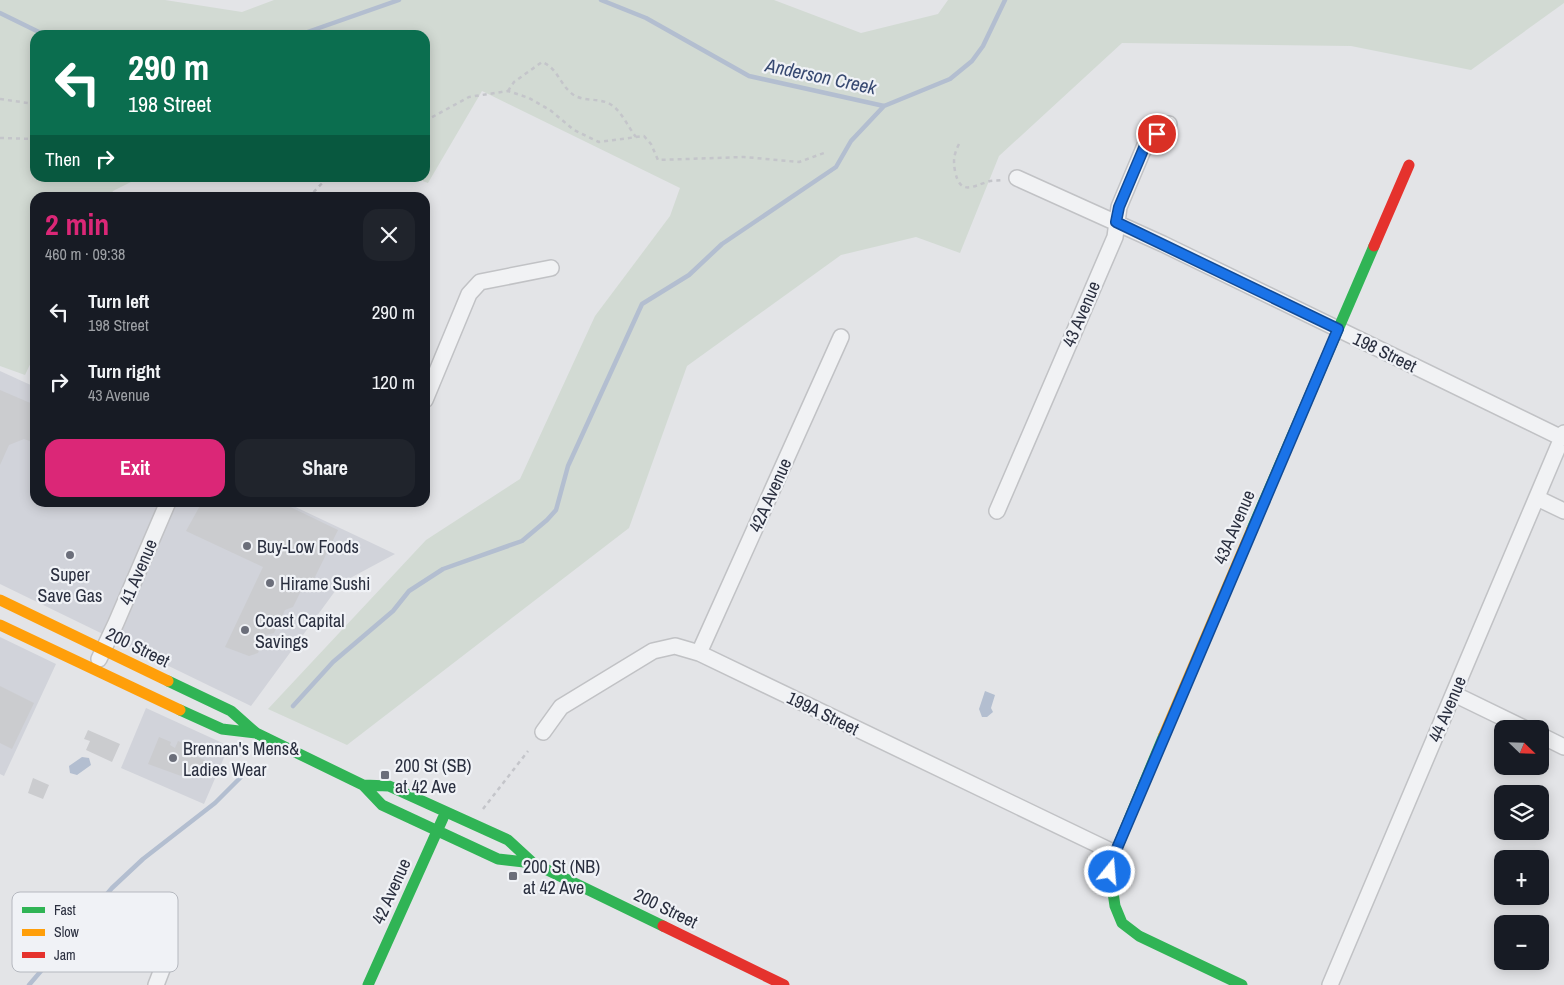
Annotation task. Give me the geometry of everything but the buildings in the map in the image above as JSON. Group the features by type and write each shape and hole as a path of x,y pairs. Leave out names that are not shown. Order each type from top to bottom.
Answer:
{"main road":[{"name":"43A Avenue","path":"1242,985 1139,936 1122,923 1115,906 1110,872 1115,853 1409,165"},
{"name":"200 Street","path":"0,600 231,711 256,734"},
{"name":"200 Street","path":"0,625 222,729 256,734 363,785 382,805 498,859 533,863"},
{"name":"200 Street","path":"363,785 389,786 508,840 533,863 784,985"},
{"name":"42 Avenue","path":"368,985 446,811"}],"street":[{"name":"43 Avenue","path":"997,511 1115,237 1119,207 1146,143 1169,124"},
{"name":"198 Street","path":"1017,178 1116,222 1563,435"},
{"path":"430,388 469,294 480,282 551,268"},
{"name":"42A Avenue","path":"699,653 841,337"},
{"name":"44 Avenue","path":"1330,985 1563,435"},
{"path":"1537,498 1564,511"},
{"name":"41 Avenue","path":"93,669 104,649 166,507"},
{"name":"199A Street","path":"543,732 562,707 653,651 675,646 699,653 1115,853"},
{"path":"1454,694 1507,720"},
{"path":"1549,740 1564,747"},
{"path":"156,985 161,972"}],"path":[{"path":"508,91 514,82 542,62 555,71 571,93 582,99 609,103 618,111 636,137"},
{"path":"430,118 469,97 508,91 529,98 550,110 574,130 599,142 644,136 651,144 658,160 744,157 799,162 824,153"},
{"path":"0,99 30,103"},
{"path":"0,138 30,139"},
{"path":"959,144 953,159 957,180 964,186 975,188 989,181 1017,178"},
{"path":"314,192 323,182"},
{"path":"483,809 528,751"}],"shaded area":[{"path":"0,0 165,0 242,12 274,0 774,0 861,33 938,14 948,0 1564,0 1564,3 1471,70 1351,46 1122,43 999,156 960,253 916,237 841,255 687,366 629,528 347,745 268,709 426,540 520,479 595,316 670,216 680,188 482,91 430,180 430,30 30,30 30,182 131,182 112,192 30,192 30,364 25,375 0,366"},
{"path":"0,371 30,385 30,507 295,507 395,554 341,583 251,706 0,584"},
{"path":"0,637 56,664 4,776 0,774"},
{"path":"146,708 229,746 204,804 121,768"}],"water":[{"path":"985,691 995,695 991,708 993,712 987,717 982,717 979,709"},
{"path":"82,757 89,758 91,765 77,775 70,773 69,766"}],"waterway":[{"name":"Anderson Creek","path":"313,30 399,0"},
{"name":"Anderson Creek","path":"601,0 646,18 749,76 884,106 950,79 972,61 983,46 1005,0"},
{"name":"Anderson Creek","path":"0,13 35,30"},
{"path":"293,706 333,662 393,611 409,591 443,569 522,541 547,520 556,510 568,466 642,304 689,275 722,244 836,167 851,141 884,106"},
{"path":"109,892 143,859 215,803 248,770"},
{"path":"29,985 40,972"}],"traffic: fast":[{"path":"1252,529 1374,246"},
{"path":"168,681 231,711 256,733 363,785 382,805 498,859 533,863"},
{"path":"180,710 222,729 256,733"},
{"path":"1164,735 1115,853 1110,872 1115,906 1122,923 1139,936 1242,985"},
{"path":"363,785 389,786 508,840 533,863 663,926"},
{"path":"368,985 443,818"}],"traffic: slow":[{"path":"1164,735 1252,529"},
{"path":"0,600 168,681"},
{"path":"0,625 180,710"}],"traffic: jam":[{"path":"1374,246 1409,165"},
{"path":"663,926 784,985"}],"place":[{"name":"Buy-Low Foods","path":"247,546"},
{"name":"Super Save Gas","path":"70,555"},
{"name":"Hirame Sushi","path":"270,583"},
{"name":"Coast Capital Savings","path":"245,630"},
{"name":"Brennan's Mens& Ladies Wear","path":"173,758"},
{"name":"200 St (SB) at 42 Ave","path":"385,775"},
{"name":"200 St (NB) at 42 Ave","path":"513,876"}],"route":[{"path":"1110,872 1115,853 1174,710 1338,329 1116,222 1119,207 1146,143 1157,134"}]}
